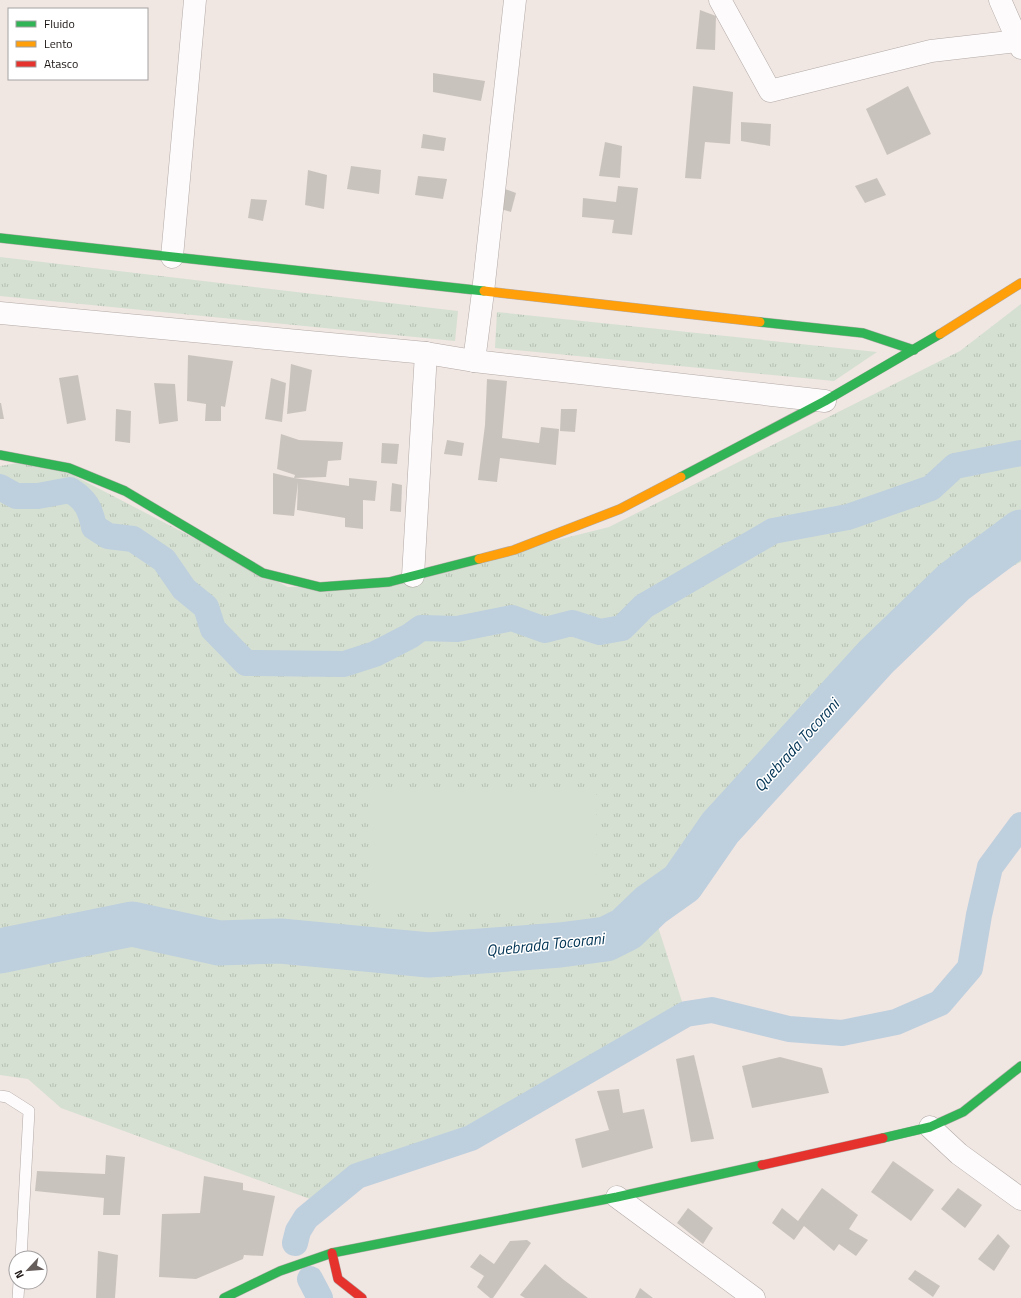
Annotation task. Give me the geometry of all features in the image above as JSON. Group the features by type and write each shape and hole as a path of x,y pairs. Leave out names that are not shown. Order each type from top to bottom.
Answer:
{"street":[{"path":"172,257 195,0"},
{"path":"474,361 516,0"},
{"path":"720,0 770,91 931,51 1020,45 1000,0"},
{"path":"0,238 863,333 914,350"},
{"path":"0,455 68,468 125,491 263,573 320,587 389,582 514,550 620,509 825,401 914,350 1021,283"},
{"path":"0,313 426,353 474,361 825,401"},
{"path":"413,576 426,353"},
{"path":"224,1298 280,1271 332,1253 617,1197 930,1127 963,1112 1021,1066"},
{"path":"930,1127 958,1154 1021,1199"},
{"path":"617,1197 754,1298"},
{"path":"332,1253 338,1280 362,1298"}],"lane":[{"path":"0,1096 7,1097 30,1112 21,1250"}],"green space":[{"path":"0,257 458,311 455,341 0,296"},
{"path":"1021,304 1021,562 1006,569 869,670 720,828 682,883 651,905 686,1014 471,1138 357,1176 321,1203 61,1108 28,1079 0,1075 0,466 42,459 288,587 373,586 609,527 960,351"},
{"path":"497,312 877,352 834,381 495,348"},
{"path":"596,789 597,911 370,911 368,790"}],"building":[{"path":"700,10 716,16 715,50 696,49"},
{"path":"433,73 485,81 481,101 433,92"},
{"path":"693,86 733,92 730,144 705,142 701,179 685,178"},
{"path":"908,86 931,134 887,155 866,109"},
{"path":"741,122 771,124 770,146 741,141"},
{"path":"423,134 446,138 444,151 421,148"},
{"path":"605,142 622,146 620,178 599,176"},
{"path":"351,166 381,170 379,194 347,189"},
{"path":"308,170 327,175 324,209 305,205"},
{"path":"418,176 447,179 443,199 415,195"},
{"path":"877,178 886,195 865,203 855,186"},
{"path":"618,186 638,188 632,235 612,233 614,220 582,217 583,198 616,202"},
{"path":"505,189 516,193 511,212 501,209"},
{"path":"251,199 267,200 263,221 248,218"},
{"path":"188,355 233,361 225,407 221,406 221,421 205,421 206,404 187,401"},
{"path":"291,364 312,370 306,411 287,414"},
{"path":"78,375 86,420 67,424 59,378"},
{"path":"271,378 286,383 282,422 265,419"},
{"path":"487,379 507,381 502,438 539,443 541,427 559,429 556,465 500,458 497,482 478,480 485,425"},
{"path":"154,383 175,384 178,421 159,424"},
{"path":"1,403 4,419 0,419"},
{"path":"116,409 131,411 130,443 115,441"},
{"path":"561,409 577,409 575,432 560,431"},
{"path":"281,434 299,440 343,442 341,460 328,461 326,477 294,478 295,475 277,469"},
{"path":"447,440 464,443 462,456 444,454"},
{"path":"382,443 399,444 397,464 381,463"},
{"path":"273,473 294,478 349,486 349,478 377,481 375,501 363,500 363,529 345,527 345,518 297,510 298,482 294,516 273,514"},
{"path":"392,483 402,485 401,512 390,511"},
{"path":"694,1055 714,1139 691,1142 676,1059"},
{"path":"780,1057 822,1068 829,1093 752,1108 742,1066"},
{"path":"619,1089 623,1113 644,1109 653,1148 582,1168 575,1139 609,1130 597,1091"},
{"path":"106,1155 125,1157 120,1215 103,1215 104,1198 35,1191 37,1171 105,1174"},
{"path":"893,1161 934,1190 911,1221 871,1192"},
{"path":"204,1176 243,1183 243,1190 275,1196 263,1256 244,1255 243,1259 196,1279 159,1277 162,1214 200,1213"},
{"path":"822,1188 858,1215 849,1229 868,1240 856,1256 839,1244 834,1251 804,1226 794,1240 772,1223 782,1208 798,1221"},
{"path":"958,1188 982,1205 965,1228 941,1209"},
{"path":"688,1208 713,1228 703,1244 677,1223"},
{"path":"998,1234 1010,1246 994,1271 978,1259"},
{"path":"527,1240 531,1243 493,1298 490,1298 477,1287 484,1276 470,1267 480,1254 494,1264 510,1241"},
{"path":"98,1251 118,1255 115,1298 96,1298"},
{"path":"545,1264 588,1298 525,1298 520,1295"},
{"path":"915,1270 940,1286 933,1297 908,1279"},
{"path":"640,1288 653,1298 635,1298"}],"waterway":[{"path":"0,487 16,496 38,496 70,490 80,497 89,510 94,527 108,536 133,539 164,560 184,589 206,607 213,629 246,663 344,664 375,654 410,636 421,628 457,629 512,618 545,630 572,623 600,632 622,628 644,606 773,531 848,517 931,488 955,466 1021,453"},
{"name":"Quebrada Tocorani","path":"0,951 132,924 219,943 280,941 429,955 560,945 606,939 626,929 651,905 682,883 720,828 876,657 954,582 1021,532"},
{"path":"295,1243 298,1231 306,1218 357,1176 471,1138 686,1014 712,1010 789,1029 842,1033 896,1022 940,1003 970,968 979,915 990,867 1021,825"},
{"path":"310,1279 320,1298"}],"traffic: fast":[{"path":"0,238 484,291"},
{"path":"760,322 863,333 914,350"},
{"path":"681,477 825,401 940,334"},
{"path":"0,455 69,468 125,491 263,573 320,587 389,582 479,559"},
{"path":"883,1138 930,1127 963,1112 1021,1066"},
{"path":"224,1298 280,1271 332,1253 617,1197 762,1165"}],"traffic: slow":[{"path":"940,334 1021,283"},
{"path":"484,291 760,322"},
{"path":"479,559 514,550 620,509 681,477"}],"traffic: jam":[{"path":"762,1165 883,1138"},
{"path":"332,1253 338,1279 362,1298"}]}
